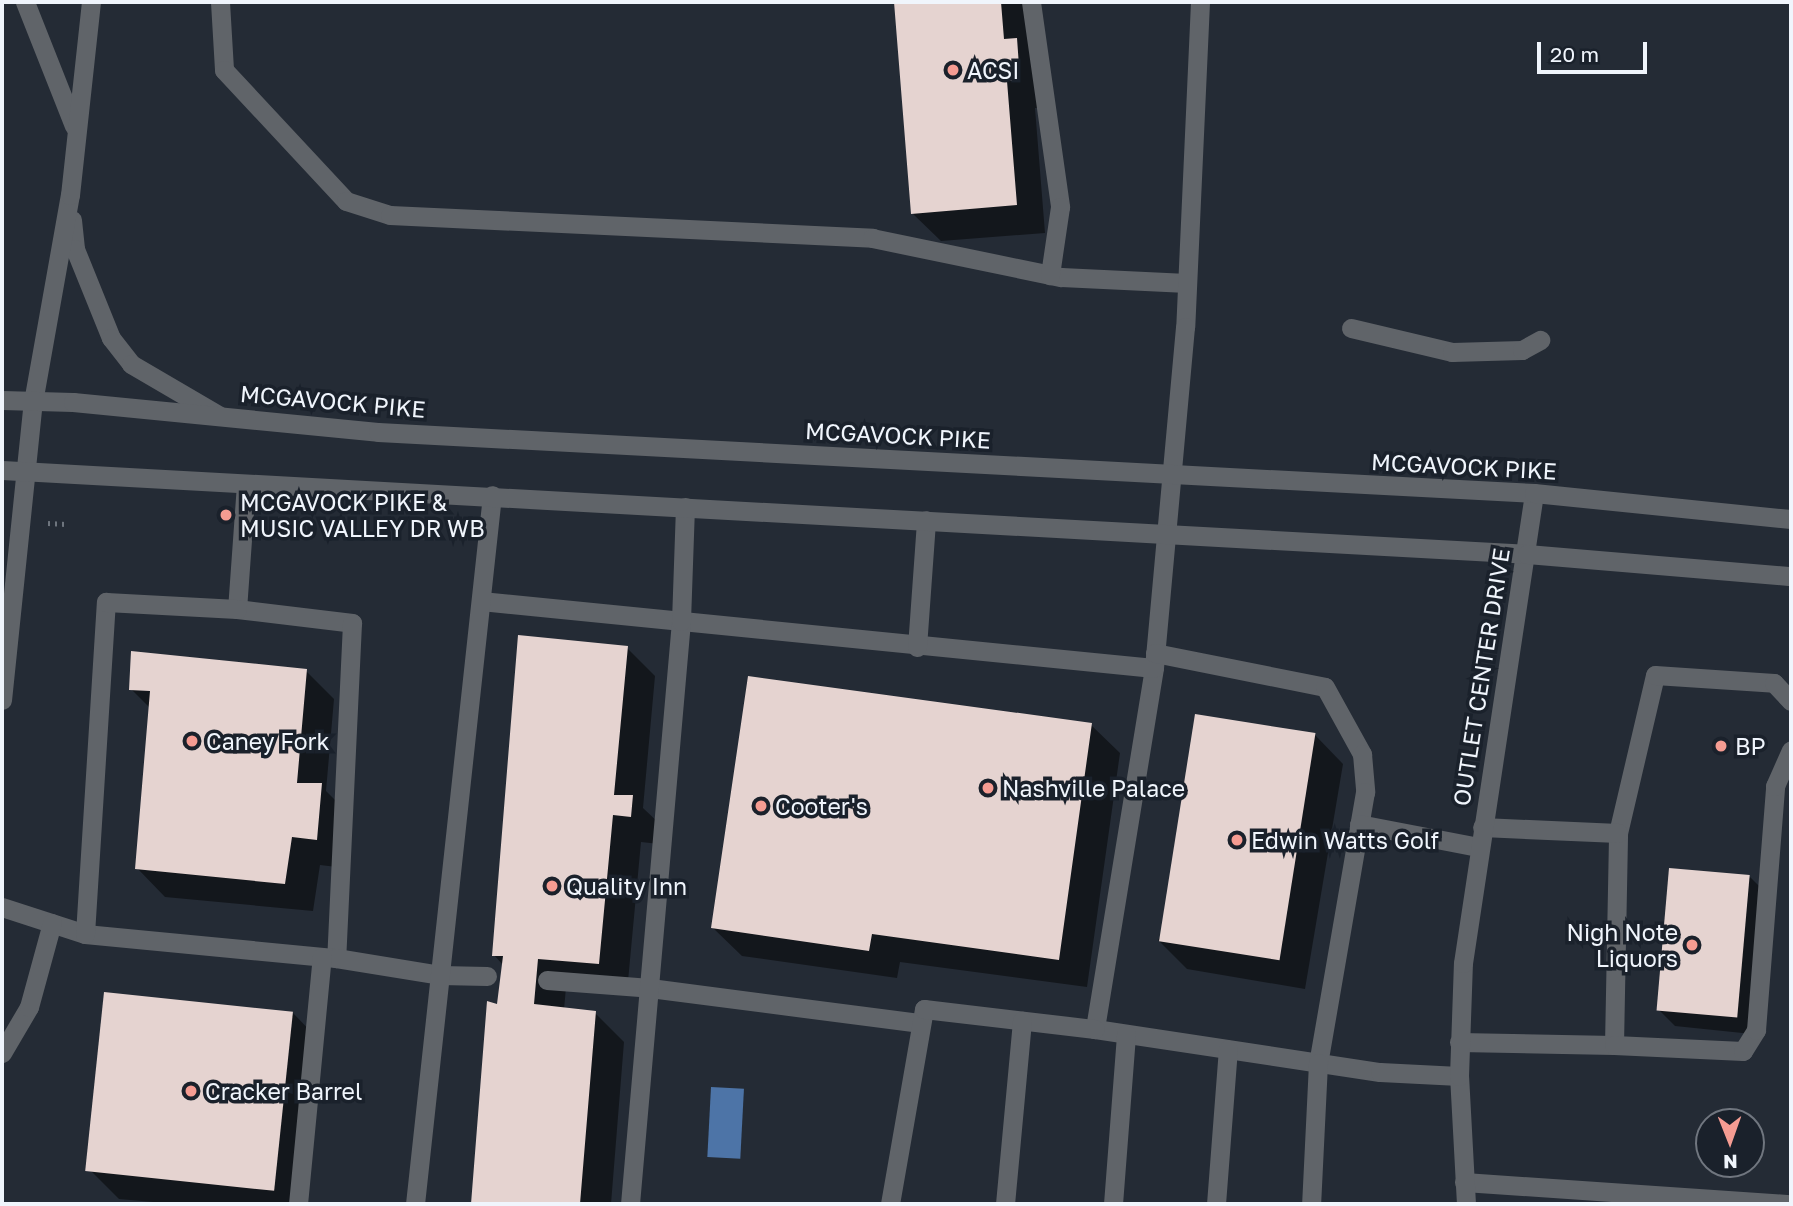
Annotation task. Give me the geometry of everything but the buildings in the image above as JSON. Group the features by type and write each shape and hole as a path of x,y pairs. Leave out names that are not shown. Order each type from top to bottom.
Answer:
{"street":[{"path":"25,2 75,130"},
{"path":"2,700 23,472 70,195 91,2"},
{"path":"220,2 225,70 346,201 390,215 872,238 1050,275 1187,283"},
{"path":"1031,2 1060,207 1050,275"},
{"path":"1095,1029 1155,661 1187,283 1200,2"},
{"path":"70,195 75,248 111,338 131,364 220,416"},
{"path":"1351,328 1452,352 1522,350 1540,340"},
{"name":"MCGAVOCK PIKE","path":"2,400 220,416 378,432 1534,493 1791,519"},
{"path":"2,470 1527,554 1791,576"},
{"path":"237,609 246,484"},
{"name":"OUTLET CENTER DRIVE","path":"1466,1204 1459,1076 1463,963 1480,837 1527,554 1534,493"},
{"path":"415,1204 492,495"},
{"path":"630,1204 681,621 685,507"},
{"path":"917,647 926,520"},
{"path":"481,601 917,647 1155,661 1325,687 1362,754 1365,792 1318,1063 1311,1204"},
{"path":"85,934 106,602 237,609 352,623 329,957 298,1204"},
{"path":"1614,1045 1618,833 1655,675 1774,682 1791,701"},
{"path":"1459,1042 1743,1051 1756,1030 1775,786 1791,750"},
{"path":"1359,824 1480,837 1618,833"},
{"path":"2,907 85,934 329,957 440,975 487,976"},
{"path":"2,1052 29,1007 52,923"},
{"path":"547,980 650,988 921,1024"},
{"path":"890,1204 924,1009 1095,1029 1380,1072 1459,1076"},
{"path":"1005,1204 1022,1021"},
{"path":"1113,1204 1126,1034"},
{"path":"1216,1204 1228,1049"},
{"path":"1464,1182 1789,1204"}],"water":[{"path":"711,1087 744,1089 740,1159 707,1157"}],"place":[{"name":"ACSI","path":"953,70"},
{"name":"MCGAVOCK PIKE & MUSIC VALLEY DR WB","path":"226,515"},
{"name":"Caney Fork","path":"192,741"},
{"name":"BP","path":"1721,746"},
{"name":"Nashville Palace","path":"988,788"},
{"name":"Cooter's","path":"761,806"},
{"name":"Edwin Watts Golf","path":"1237,840"},
{"name":"Quality Inn","path":"552,886"},
{"name":"Nigh Note Liquors","path":"1692,945"},
{"name":"Cracker Barrel","path":"191,1091"}]}
